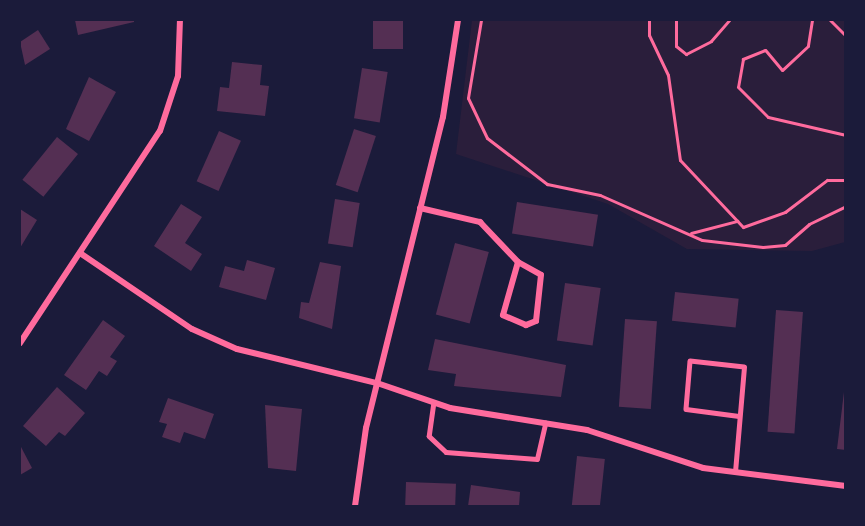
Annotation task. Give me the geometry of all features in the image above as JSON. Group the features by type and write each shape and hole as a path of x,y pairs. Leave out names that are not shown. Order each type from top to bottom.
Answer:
{"street":[{"path":"20,343 151,148 168,112 178,76 180,20"},
{"path":"356,507 376,383 443,117 458,20"},
{"path":"420,208 480,222 519,262 541,275 543,289 536,321 526,325 503,315 519,262"},
{"path":"80,253 213,339 376,383 434,402 545,423 735,472 846,486"}],"lane":[{"path":"735,472 740,416 744,367 690,361 686,409 740,416"},
{"path":"434,402 429,436 446,452 537,459 545,423"}],"path":[{"path":"481,20 468,98 487,138 547,184 600,195 691,233 702,240 785,245 809,224 846,206"},
{"path":"649,20 649,35 668,75 680,160 743,227 785,212 827,180 846,180"},
{"path":"676,20 676,46 686,54 711,41 729,20"},
{"path":"812,20 808,46 782,70 765,50 753,51 737,74 738,87 768,117 846,135"},
{"path":"830,20 846,36"},
{"path":"691,233 737,220"}],"shaded area":[{"path":"472,20 845,20 845,242 812,251 687,249 608,204 456,154"}],"building":[{"path":"75,20 134,20 134,22 78,35"},
{"path":"373,20 403,20 403,49 373,49"},
{"path":"38,30 50,49 25,65 20,42"},
{"path":"232,62 262,65 260,85 269,86 265,116 217,111 220,87 229,88"},
{"path":"362,68 388,72 380,122 354,118"},
{"path":"89,77 116,92 89,141 66,129"},
{"path":"354,129 376,136 358,192 336,185"},
{"path":"219,131 241,141 219,191 197,181"},
{"path":"57,137 78,154 43,197 22,180"},
{"path":"335,199 360,203 353,247 328,243"},
{"path":"517,202 598,215 593,246 512,234"},
{"path":"181,204 202,217 185,243 202,254 191,271 154,246"},
{"path":"20,209 37,220 20,248"},
{"path":"455,243 489,252 470,324 436,314"},
{"path":"247,260 275,268 266,300 219,287 225,266 244,271"},
{"path":"320,262 341,266 332,329 299,318 301,302 309,303"},
{"path":"565,283 601,288 593,345 557,340"},
{"path":"675,292 739,299 736,328 672,321"},
{"path":"776,310 803,312 794,434 767,432"},
{"path":"625,319 657,321 651,409 619,407"},
{"path":"103,320 125,336 110,357 117,361 107,376 99,371 86,390 64,375"},
{"path":"435,339 566,365 561,397 454,386 456,374 428,370"},
{"path":"57,387 85,413 65,436 59,432 46,446 23,426"},
{"path":"844,392 846,392 846,450 837,449"},
{"path":"168,398 214,414 205,439 184,432 180,443 162,437 167,424 159,422"},
{"path":"265,405 302,409 296,471 268,468"},
{"path":"20,445 32,468 20,475"},
{"path":"577,456 605,459 600,506 572,506"},
{"path":"406,482 456,484 455,506 405,506"},
{"path":"471,485 520,492 519,506 468,506"}]}
